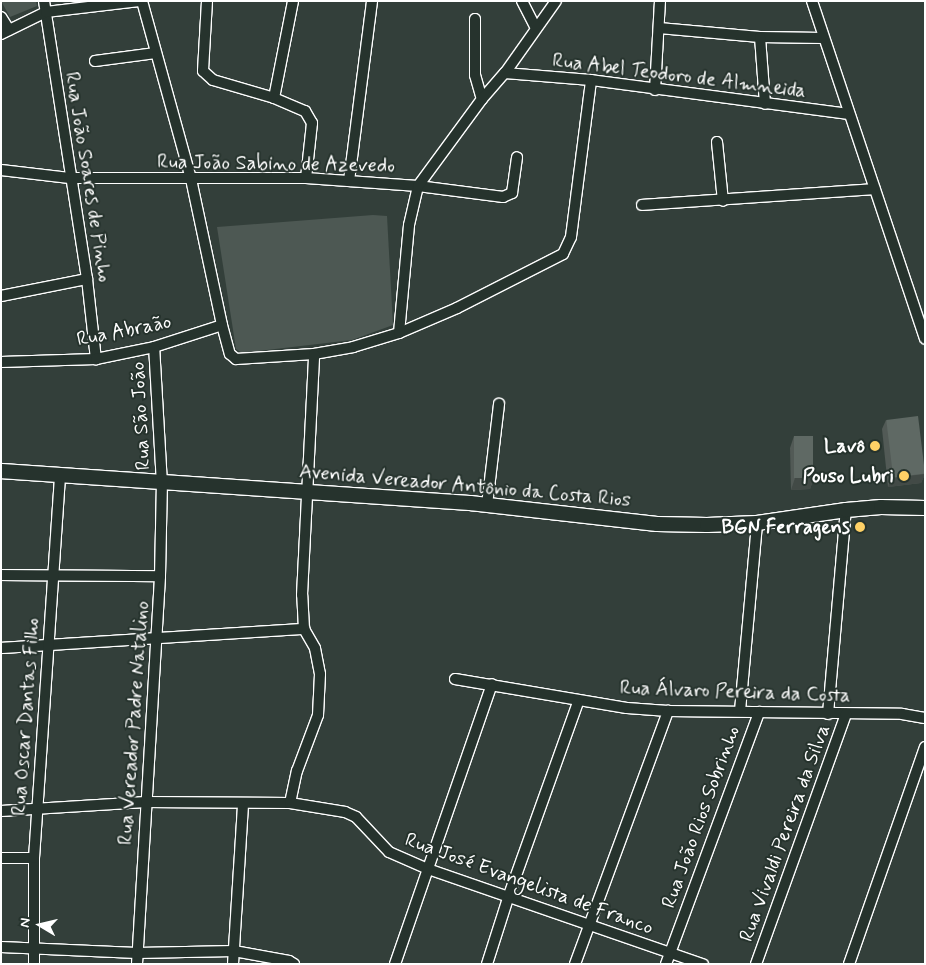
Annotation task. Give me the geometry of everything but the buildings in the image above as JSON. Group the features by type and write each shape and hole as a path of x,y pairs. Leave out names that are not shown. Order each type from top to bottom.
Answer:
{"main road":[{"name":"Avenida Vereador Antônio da Costa Rios","path":"1,471 60,474 162,484 308,491 487,505 656,524 707,525 757,523 846,510 881,507 925,508"}],"street":[{"path":"1,17 5,32 45,7 140,1 191,179 222,325 230,354 236,359 241,360 314,354 353,347 399,333 457,308 563,254 571,237 591,80"},
{"path":"207,1 203,71 213,80 274,98 306,111 312,123 306,178"},
{"path":"274,98 293,1"},
{"path":"349,181 372,1"},
{"path":"522,1 535,27"},
{"path":"399,333 409,225 418,186 482,99 505,73 535,27 556,1"},
{"path":"655,90 660,1"},
{"path":"812,1 848,114 925,339"},
{"name":"Rua João Soares de Pinho","path":"45,7 87,280 96,359"},
{"path":"475,19 475,75 482,99"},
{"path":"659,28 760,37 823,38"},
{"path":"760,37 765,104"},
{"path":"95,62 155,53"},
{"name":"Rua Abel Teodoro de Almneida","path":"505,73 591,80 655,90 848,114"},
{"path":"717,142 723,201"},
{"name":"Rua João Sabino de Azevedo","path":"1,170 70,178 306,178 418,186 508,196 512,193 515,182 518,157"},
{"path":"642,205 723,201 874,189"},
{"path":"1,296 87,280"},
{"name":"Rua Abraão","path":"1,362 96,359 154,347 222,325"},
{"name":"Rua São João","path":"154,347 162,484"},
{"path":"1,811 146,802 290,803 297,771 318,715 320,674 315,648 304,629 302,595 314,354"},
{"path":"487,505 499,404"},
{"name":"Rua Oscar Dantas Filho","path":"34,964 34,858 60,474"},
{"name":"Rua Vereador Padre Natalino","path":"137,964 157,638 162,484"},
{"path":"828,714 846,510"},
{"path":"740,711 757,523"},
{"path":"1,575 160,576"},
{"path":"1,648 304,629"},
{"name":"Rua Álvaro Pereira da Costa","path":"456,679 580,700 668,711 902,714 925,718"},
{"path":"395,964 492,684"},
{"path":"487,964 509,895 580,700"},
{"path":"575,964 668,711"},
{"name":"Rua João Rios Sobrinho","path":"666,964 759,712"},
{"name":"Rua Vivaldi Pereira da Silva","path":"756,964 846,714"},
{"path":"849,964 925,747"},
{"name":"Rua José Evangelista de Franco","path":"290,803 345,812 356,817 389,852 428,869 509,895 703,964"},
{"path":"233,964 243,804"},
{"path":"1,858 34,858"},
{"path":"1,948 137,953 234,951 291,962"}],"shaded area":[{"path":"1,1 36,1 37,6 10,17"},
{"path":"373,215 387,216 393,325 352,340 242,353 236,349 217,227"}],"place":[{"name":"Lavô","path":"875,446"},
{"name":"Pouso Lubri","path":"904,476"},
{"name":"BGN Ferragens","path":"860,527"}]}
